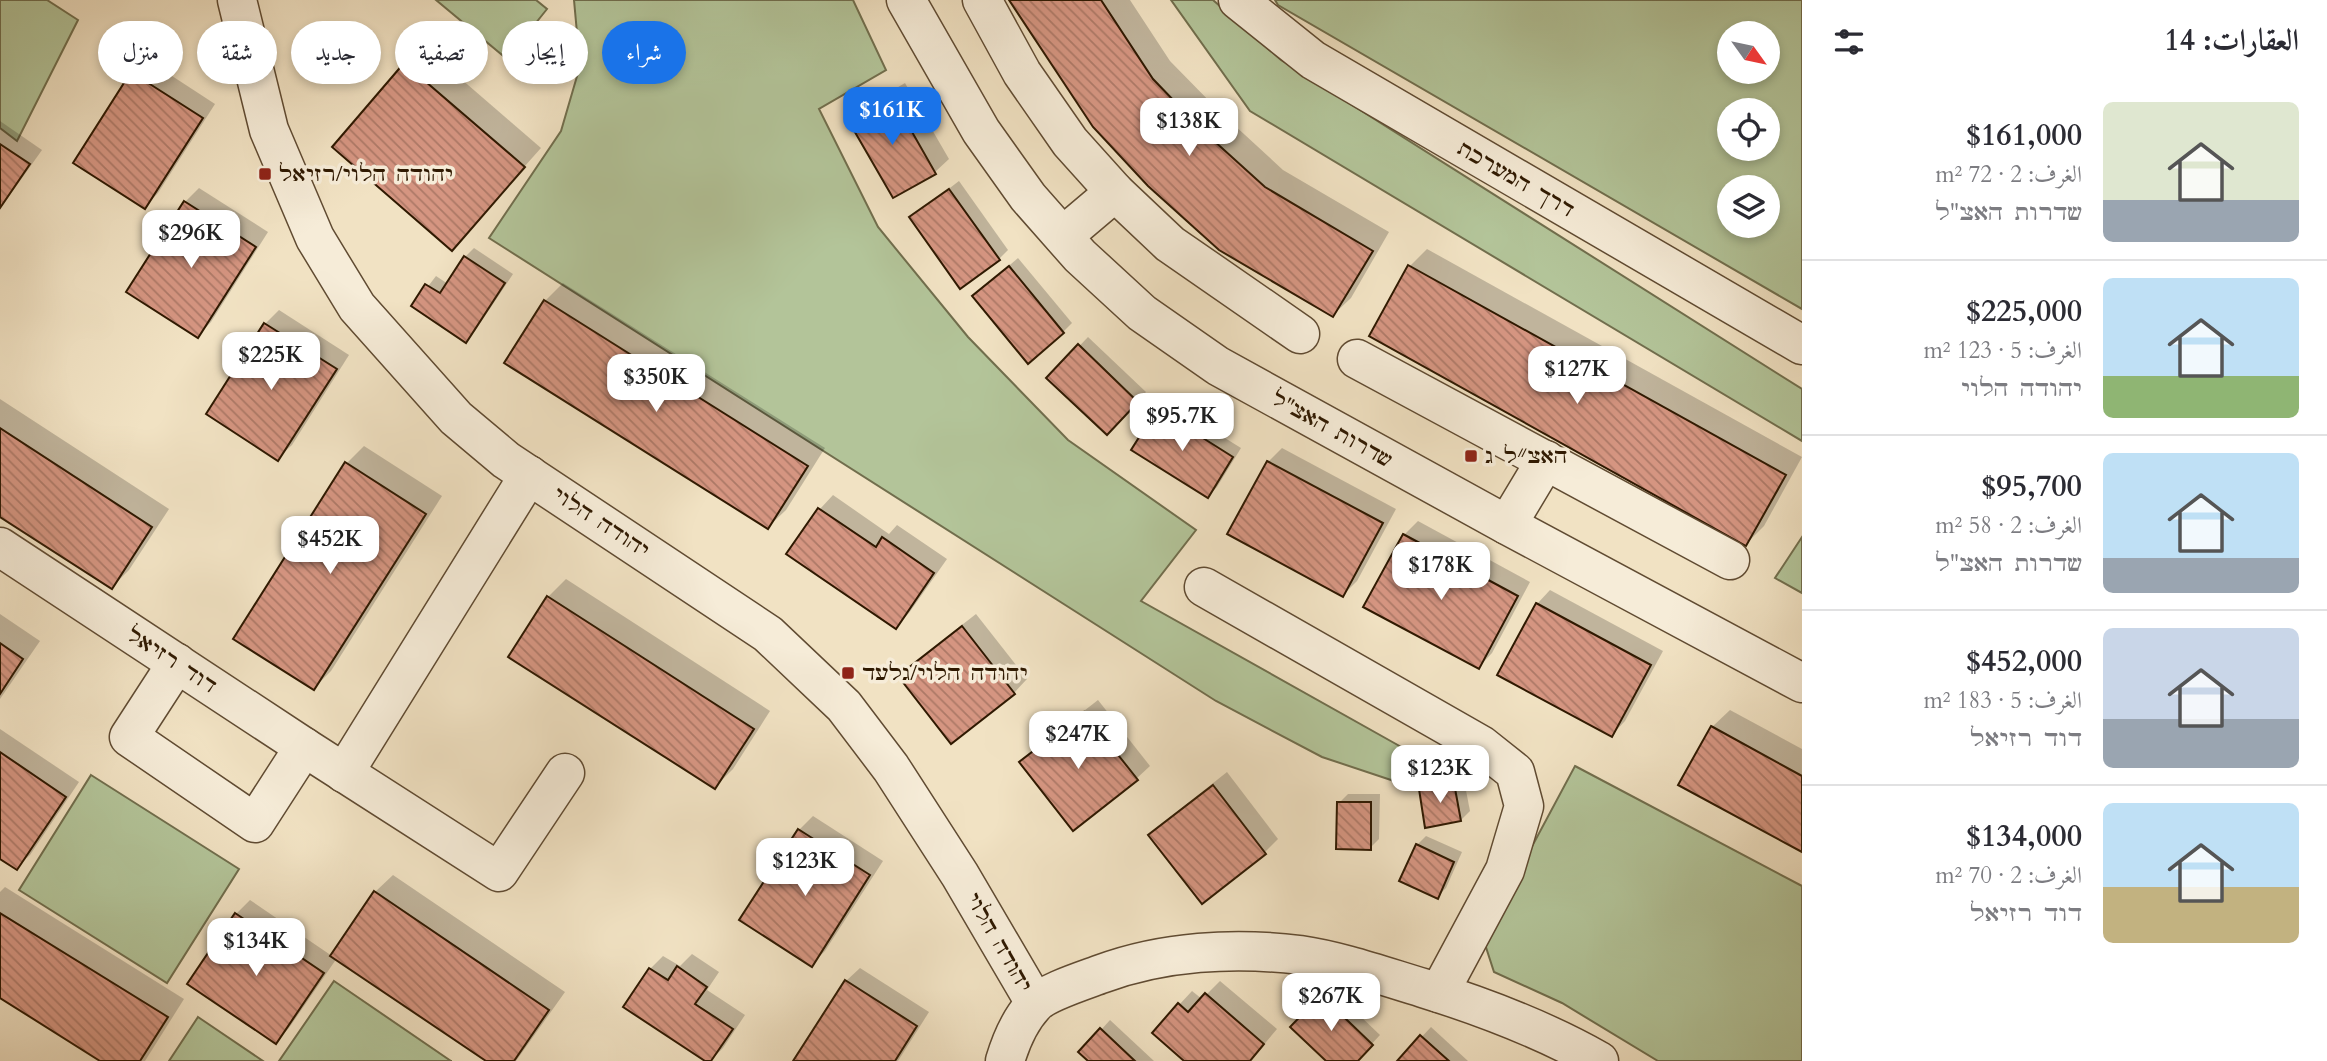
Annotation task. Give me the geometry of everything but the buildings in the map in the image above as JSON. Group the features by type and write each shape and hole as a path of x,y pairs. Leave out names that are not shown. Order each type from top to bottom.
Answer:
{"street":[{"name":"יהודה הלוי","path":"237,0 270,130 315,238 356,307 456,418 506,460 768,634 844,706 891,768 960,875 1035,1003"},
{"name":"שדרות האצ\"ל","path":"906,0 981,131 1028,197 1063,236 1142,313 1218,366 1802,683"},
{"path":"982,0 1022,73 1070,142 1115,192 1170,244 1300,334"},
{"name":"דרך המערכת","path":"1238,0 1313,60 1802,345"},
{"path":"1063,236 1115,192"},
{"path":"1357,359 1730,560"},
{"path":"1507,525 1546,460"},
{"path":"344,773 529,475"},
{"name":"דוד רזיאל","path":"0,547 499,872 565,773"},
{"path":"1204,587 1481,745 1515,772 1524,806 1505,870 1439,993"},
{"path":"177,663 129,737 255,823 304,747"},
{"path":"1005,1061 1012,1037 1035,1003 1073,984 1117,968 1181,954 1236,952 1300,955 1439,993 1516,1020 1599,1061"}],"green space":[{"path":"0,0 47,0 78,20 17,141 0,128"},
{"path":"436,0 536,0 547,9 537,21 502,21 502,55 488,43 488,21 461,21"},
{"path":"574,0 853,0 886,70 819,109 878,227 968,337 1068,440 1196,530 1141,601 1412,753 1394,781 1322,757 1216,701 489,238 561,131 575,84 588,84 588,21 576,21"},
{"path":"1171,0 1213,0 1281,60 1802,389 1802,441 1250,111"},
{"path":"1275,0 1802,0 1802,309 1278,5"},
{"path":"1802,537 1802,593 1775,578"},
{"path":"1575,766 1802,886 1802,1061 1658,1061 1562,1003 1494,972 1483,938"},
{"path":"91,775 239,869 167,983 19,890"},
{"path":"334,981 451,1061 279,1061"},
{"path":"198,1017 263,1061 169,1061"}],"place":[{"name":"יהודה הלוי/רזיאל","path":"265,174"},
{"name":"האצ״ל ג","path":"1471,456"},
{"name":"יהודה הלוי/גלעד","path":"848,673"}]}
